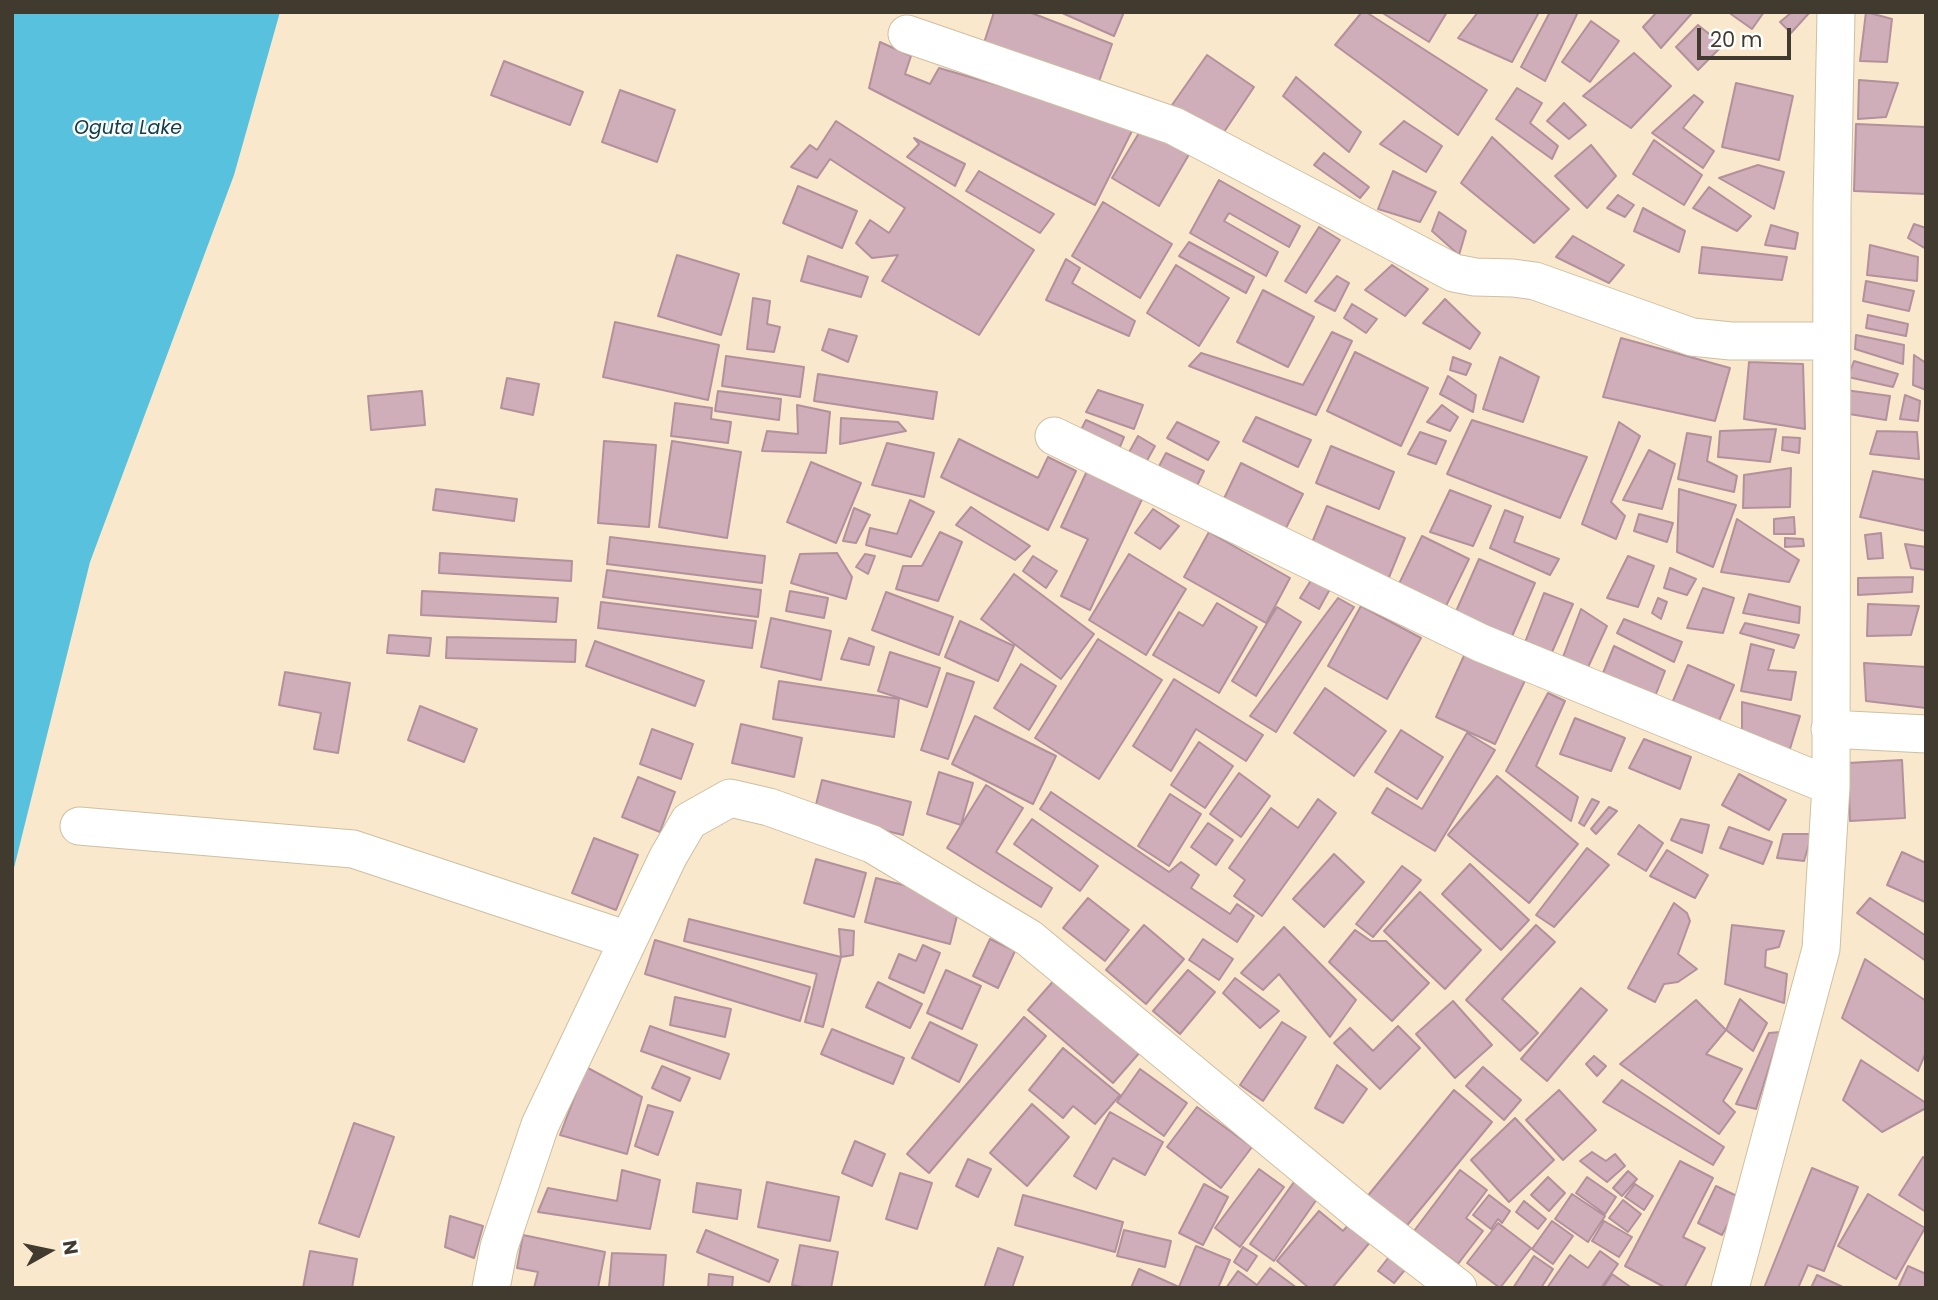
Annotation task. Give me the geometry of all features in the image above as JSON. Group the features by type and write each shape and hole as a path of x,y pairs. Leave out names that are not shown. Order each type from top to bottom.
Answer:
{"street":[{"path":"1730,1288 1821,949 1831,786 1836,12"},
{"path":"907,34 1174,126 1454,273 1535,282 1692,337 1731,341 1832,341"},
{"path":"1054,436 1481,643 1831,786"},
{"path":"1830,729 1926,734"},
{"path":"491,1288 499,1247 540,1125 628,940 689,821 730,798 769,807 872,844 1029,938 1358,1211 1458,1288"},
{"path":"79,826 353,849 628,940"}],"water":[{"name":"Oguta Lake","path":"12,12 280,12 234,175 90,562 12,876"}],"building":[{"path":"994,12 1029,12 1112,44 1095,93 981,52"},
{"path":"1060,12 1124,12 1114,36"},
{"path":"1362,12 1366,12 1487,90 1458,135 1335,45"},
{"path":"1381,12 1447,12 1429,42"},
{"path":"1478,12 1539,12 1512,62 1458,38"},
{"path":"1550,12 1578,12 1545,81 1521,67"},
{"path":"1657,12 1693,12 1661,48 1643,27"},
{"path":"1728,12 1764,12 1752,29"},
{"path":"1792,12 1810,12 1791,33 1780,22"},
{"path":"1866,12 1892,19 1887,62 1860,61"},
{"path":"1591,21 1619,41 1590,82 1562,62"},
{"path":"1698,25 1723,45 1698,70 1676,47"},
{"path":"880,42 911,56 905,74 930,84 939,68 1135,125 1095,205 869,88"},
{"path":"1634,53 1671,86 1631,128 1583,96"},
{"path":"1207,55 1254,87 1220,138 1172,105"},
{"path":"504,61 583,92 570,125 491,95"},
{"path":"1296,77 1361,132 1349,152 1283,96"},
{"path":"1859,80 1898,83 1886,117 1858,119"},
{"path":"1736,83 1793,96 1779,160 1722,147"},
{"path":"1517,88 1542,103 1530,123 1558,146 1552,159 1496,119"},
{"path":"620,90 675,110 657,162 602,142"},
{"path":"1694,95 1703,102 1683,128 1714,151 1703,168 1652,133"},
{"path":"1564,103 1586,125 1569,139 1547,121"},
{"path":"836,121 1034,250 979,335 882,281 898,255 872,258 856,243 870,220 889,233 905,208 830,159 817,178 791,167 810,145 817,150"},
{"path":"1404,121 1442,146 1426,172 1380,144"},
{"path":"1145,123 1191,151 1159,206 1112,178"},
{"path":"1856,124 1926,127 1926,194 1854,191"},
{"path":"1492,137 1569,209 1534,243 1461,183"},
{"path":"914,138 965,164 955,186 907,157 919,144"},
{"path":"1654,140 1702,175 1684,205 1633,174"},
{"path":"1591,145 1616,176 1587,208 1555,176"},
{"path":"1324,153 1369,187 1360,198 1314,165"},
{"path":"1758,165 1784,172 1774,209 1719,178"},
{"path":"979,171 1054,214 1040,233 966,191"},
{"path":"1393,171 1436,192 1420,222 1378,209"},
{"path":"1219,180 1300,226 1289,247 1229,213 1224,221 1278,252 1266,276 1190,233"},
{"path":"798,186 857,211 842,248 783,223"},
{"path":"1709,187 1751,216 1737,231 1693,208"},
{"path":"1618,195 1634,205 1625,217 1607,208"},
{"path":"1103,202 1172,244 1140,298 1072,256"},
{"path":"1643,208 1685,231 1679,252 1634,231"},
{"path":"1439,212 1466,231 1459,255 1432,231"},
{"path":"1914,224 1926,228 1926,249 1908,238"},
{"path":"1771,225 1798,233 1795,249 1765,245"},
{"path":"1319,227 1340,240 1306,293 1285,281"},
{"path":"1573,236 1624,265 1609,283 1556,257"},
{"path":"1189,242 1254,277 1246,293 1179,256"},
{"path":"1870,245 1918,257 1917,281 1867,275"},
{"path":"1702,247 1787,257 1782,280 1699,273"},
{"path":"677,255 739,274 721,335 658,316"},
{"path":"808,256 868,277 861,297 801,281"},
{"path":"1066,259 1080,268 1072,283 1135,321 1129,336 1046,300"},
{"path":"1176,265 1229,298 1199,346 1147,313"},
{"path":"1392,265 1428,289 1405,316 1365,290"},
{"path":"1337,276 1349,283 1335,311 1315,301"},
{"path":"1866,281 1914,291 1909,311 1863,301"},
{"path":"1263,290 1314,317 1288,367 1237,342"},
{"path":"753,298 770,301 767,324 780,327 774,352 747,349"},
{"path":"1445,299 1480,333 1470,349 1423,323"},
{"path":"1352,304 1377,319 1366,333 1344,318"},
{"path":"1868,315 1908,324 1906,336 1866,328"},
{"path":"615,322 719,345 708,400 603,377"},
{"path":"829,329 857,336 848,362 822,350"},
{"path":"1332,332 1352,341 1316,415 1189,366 1201,353 1303,385"},
{"path":"1856,335 1904,345 1903,364 1855,349"},
{"path":"1621,338 1730,368 1715,421 1603,397"},
{"path":"1355,352 1428,388 1401,446 1327,411"},
{"path":"1914,355 1926,363 1926,390 1913,385"},
{"path":"726,356 804,367 800,397 722,386"},
{"path":"1453,357 1471,364 1466,375 1450,370"},
{"path":"1500,357 1539,377 1523,422 1483,409"},
{"path":"1854,361 1898,374 1893,387 1848,377"},
{"path":"1749,362 1803,364 1805,429 1744,419"},
{"path":"818,374 937,392 933,419 814,401"},
{"path":"1448,376 1476,395 1473,412 1440,394"},
{"path":"507,378 539,384 533,415 501,408"},
{"path":"1098,390 1143,405 1134,429 1086,412"},
{"path":"1845,390 1890,396 1886,420 1843,413"},
{"path":"422,391 425,425 371,430 368,396"},
{"path":"718,391 781,399 779,420 715,411"},
{"path":"1905,395 1920,401 1918,421 1900,419"},
{"path":"675,403 712,408 711,419 731,422 728,443 671,436"},
{"path":"797,405 830,412 826,453 762,451 767,431 798,434"},
{"path":"1442,405 1458,417 1450,431 1427,422"},
{"path":"1256,417 1311,440 1298,467 1243,441"},
{"path":"841,418 898,422 906,431 840,444"},
{"path":"1086,420 1124,437 1117,454 1078,436"},
{"path":"1472,420 1587,457 1560,518 1447,474"},
{"path":"1177,422 1219,442 1208,460 1167,438"},
{"path":"1619,422 1640,436 1611,502 1625,516 1616,539 1582,524"},
{"path":"1776,429 1770,462 1718,457 1720,431"},
{"path":"1877,431 1917,432 1919,459 1870,454"},
{"path":"1420,432 1446,441 1436,464 1408,454"},
{"path":"1687,433 1711,437 1707,461 1737,476 1734,492 1678,479"},
{"path":"1138,436 1155,446 1144,466 1127,456"},
{"path":"1783,437 1800,438 1799,453 1782,450"},
{"path":"959,439 1038,478 1048,457 1076,471 1048,530 941,477"},
{"path":"604,441 656,445 649,527 598,523"},
{"path":"672,441 741,452 727,538 659,527"},
{"path":"887,443 934,453 924,497 872,485"},
{"path":"1331,446 1394,472 1379,509 1316,483"},
{"path":"1649,450 1675,464 1662,509 1623,500"},
{"path":"1166,453 1204,471 1195,490 1157,470"},
{"path":"811,462 861,483 836,543 787,522"},
{"path":"1241,463 1303,494 1280,540 1219,509"},
{"path":"1791,468 1790,507 1743,508 1744,475"},
{"path":"1087,471 1143,497 1090,610 1061,596 1088,539 1061,527"},
{"path":"1873,471 1926,480 1926,531 1860,517"},
{"path":"436,489 517,499 514,521 433,510"},
{"path":"1679,489 1736,505 1713,567 1677,552"},
{"path":"1450,490 1491,506 1473,546 1430,532"},
{"path":"910,500 934,512 911,557 866,545 870,528 897,534"},
{"path":"1327,506 1405,538 1385,587 1307,555"},
{"path":"971,507 1030,546 1015,560 956,525"},
{"path":"854,508 870,515 856,543 843,541"},
{"path":"1153,509 1179,526 1160,549 1135,533"},
{"path":"1505,510 1523,517 1514,542 1559,559 1550,575 1490,548"},
{"path":"1639,514 1673,523 1667,542 1634,531"},
{"path":"1794,517 1795,534 1774,534 1774,519"},
{"path":"1737,519 1799,560 1789,582 1721,572"},
{"path":"940,532 962,542 938,601 896,589 903,566 922,566"},
{"path":"1209,532 1290,578 1266,623 1184,577"},
{"path":"1881,533 1883,558 1868,559 1865,535"},
{"path":"1422,536 1469,559 1443,612 1397,588"},
{"path":"610,537 765,556 762,583 607,564"},
{"path":"1785,538 1803,539 1804,546 1785,547"},
{"path":"1905,544 1926,547 1926,570 1911,568"},
{"path":"440,553 572,561 571,581 439,573"},
{"path":"837,553 852,577 846,599 791,583 800,554"},
{"path":"865,554 875,556 868,574 856,567"},
{"path":"1129,554 1186,589 1146,655 1089,620"},
{"path":"1033,556 1057,571 1046,588 1023,571"},
{"path":"1628,556 1654,566 1638,607 1607,598"},
{"path":"1479,559 1535,583 1510,641 1454,616"},
{"path":"1670,568 1696,579 1687,595 1664,588"},
{"path":"607,570 761,590 758,617 603,597"},
{"path":"1014,574 1094,634 1061,679 981,619"},
{"path":"1313,577 1330,589 1319,609 1300,598"},
{"path":"1913,577 1912,592 1858,595 1858,578"},
{"path":"1703,588 1734,598 1723,633 1687,628"},
{"path":"422,591 558,598 556,622 421,615"},
{"path":"790,591 828,598 824,618 786,611"},
{"path":"886,592 953,617 939,655 872,630"},
{"path":"1544,593 1573,604 1549,659 1524,645"},
{"path":"1749,594 1800,607 1799,623 1743,613"},
{"path":"1338,598 1354,607 1276,732 1250,716"},
{"path":"1658,598 1667,602 1661,619 1652,613"},
{"path":"601,602 756,621 752,648 598,628"},
{"path":"1217,603 1257,627 1219,693 1153,655 1179,612 1203,626"},
{"path":"1868,604 1919,606 1911,635 1867,636"},
{"path":"1361,606 1421,638 1387,699 1328,666"},
{"path":"1277,607 1301,622 1256,696 1232,681"},
{"path":"1581,609 1607,626 1584,676 1560,665"},
{"path":"771,618 831,631 821,680 761,667"},
{"path":"1624,619 1682,642 1674,662 1617,633"},
{"path":"960,621 1014,646 998,681 945,657"},
{"path":"1745,623 1799,635 1794,648 1740,633"},
{"path":"389,635 431,638 429,656 387,653"},
{"path":"447,637 576,640 575,662 446,658"},
{"path":"849,638 874,647 869,665 841,659"},
{"path":"1098,639 1162,680 1099,779 1035,738"},
{"path":"595,641 704,681 695,706 586,666"},
{"path":"1751,644 1774,650 1768,670 1796,672 1791,700 1741,691"},
{"path":"1614,646 1665,671 1654,699 1601,678"},
{"path":"1468,647 1528,674 1495,744 1436,717"},
{"path":"890,652 940,668 927,707 878,691"},
{"path":"1864,663 1926,667 1926,708 1866,701"},
{"path":"1021,664 1056,686 1029,730 994,708"},
{"path":"1688,665 1734,685 1716,728 1670,708"},
{"path":"285,672 350,683 338,753 314,749 321,713 279,705"},
{"path":"947,673 974,682 948,759 921,750"},
{"path":"1174,679 1263,735 1246,761 1196,729 1171,771 1133,746"},
{"path":"779,681 899,699 894,737 773,719"},
{"path":"1325,688 1386,731 1354,776 1294,733"},
{"path":"1548,693 1565,701 1536,766 1578,797 1571,821 1506,771"},
{"path":"1742,702 1800,716 1789,752 1742,737"},
{"path":"420,706 477,729 464,762 408,740"},
{"path":"975,716 1056,756 1033,804 952,764"},
{"path":"1575,718 1625,738 1611,771 1560,754"},
{"path":"741,724 802,738 794,777 732,763"},
{"path":"652,729 693,744 681,779 640,764"},
{"path":"1401,730 1443,757 1417,799 1375,772"},
{"path":"1467,733 1495,750 1435,851 1372,813 1387,788 1422,809"},
{"path":"1644,739 1691,757 1680,789 1629,768"},
{"path":"1199,742 1233,766 1205,808 1171,785"},
{"path":"1902,760 1905,818 1850,821 1848,763"},
{"path":"939,772 973,783 961,825 927,814"},
{"path":"1239,773 1270,796 1241,837 1210,814"},
{"path":"1739,774 1786,800 1769,830 1722,805"},
{"path":"1497,776 1578,844 1529,903 1448,835"},
{"path":"638,777 675,792 660,832 622,817"},
{"path":"822,780 911,802 903,835 814,813"},
{"path":"986,785 1023,808 996,852 1052,888 1041,907 947,848"},
{"path":"1051,792 1169,872 1181,862 1199,875 1191,888 1230,914 1237,904 1254,916 1237,942 1040,809"},
{"path":"1170,794 1201,814 1169,866 1138,846"},
{"path":"1318,799 1336,813 1262,916 1234,896 1245,880 1229,868 1271,808 1298,828"},
{"path":"1592,799 1599,802 1584,826 1579,823"},
{"path":"1609,807 1617,811 1596,834 1591,829"},
{"path":"1032,819 1098,866 1080,891 1014,844"},
{"path":"1681,819 1709,825 1702,853 1671,840"},
{"path":"1208,823 1233,840 1216,865 1191,847"},
{"path":"1639,825 1663,843 1646,871 1618,854"},
{"path":"1729,827 1772,842 1763,864 1720,848"},
{"path":"1783,834 1812,834 1804,861 1777,858"},
{"path":"594,838 638,855 616,910 572,893"},
{"path":"1587,848 1609,865 1554,927 1536,915"},
{"path":"1667,850 1708,875 1695,898 1650,876"},
{"path":"1902,852 1926,863 1925,902 1887,885"},
{"path":"1334,854 1364,882 1324,927 1293,899"},
{"path":"816,859 866,873 854,917 804,903"},
{"path":"1470,864 1529,920 1501,950 1442,894"},
{"path":"1402,866 1421,880 1373,937 1356,924"},
{"path":"876,878 961,900 950,944 865,922"},
{"path":"1420,892 1481,950 1445,989 1384,931"},
{"path":"1088,898 1129,930 1105,961 1063,928"},
{"path":"1870,898 1926,936 1926,961 1857,913"},
{"path":"1674,903 1687,913 1690,921 1678,954 1697,969 1678,982 1664,984 1655,1002 1628,988"},
{"path":"689,919 841,957 823,1027 805,1022 817,974 684,941"},
{"path":"1144,925 1184,959 1146,1004 1106,970"},
{"path":"1536,925 1555,942 1502,999 1538,1033 1520,1051 1466,1000"},
{"path":"1732,925 1784,931 1779,947 1766,950 1765,967 1787,974 1784,1003 1725,984"},
{"path":"1284,927 1356,1000 1330,1037 1279,974 1263,990 1241,973"},
{"path":"839,929 854,931 853,955 841,957"},
{"path":"1355,930 1371,941 1386,941 1429,983 1392,1021 1329,962"},
{"path":"990,939 1015,951 998,988 973,976"},
{"path":"1203,939 1233,959 1219,980 1189,960"},
{"path":"655,940 810,987 800,1021 645,974"},
{"path":"923,945 940,953 924,993 889,978 899,954 916,961"},
{"path":"1865,959 1926,1001 1926,1052 1918,1071 1842,1018"},
{"path":"946,970 981,986 962,1029 927,1013"},
{"path":"1188,970 1215,992 1180,1034 1153,1011"},
{"path":"1056,978 1141,1051 1113,1083 1028,1010"},
{"path":"1235,978 1279,1011 1260,1028 1223,993"},
{"path":"878,982 922,1004 910,1028 866,1007"},
{"path":"1581,988 1607,1010 1547,1081 1521,1059"},
{"path":"675,997 731,1009 725,1037 670,1025"},
{"path":"1740,999 1767,1023 1753,1051 1726,1030"},
{"path":"1696,1000 1726,1030 1706,1054 1742,1069 1723,1101 1735,1112 1719,1134 1620,1064"},
{"path":"1453,1001 1492,1045 1455,1078 1416,1034"},
{"path":"1024,1017 1046,1036 929,1173 907,1154"},
{"path":"930,1022 977,1045 959,1082 912,1058"},
{"path":"1282,1022 1306,1037 1263,1101 1240,1085"},
{"path":"650,1026 729,1054 720,1079 641,1051"},
{"path":"1398,1026 1420,1048 1380,1089 1334,1043 1350,1028 1373,1051"},
{"path":"832,1029 904,1058 893,1084 821,1054"},
{"path":"1780,1032 1756,1109 1736,1104 1769,1033"},
{"path":"1063,1048 1120,1095 1095,1124 1073,1106 1063,1118 1029,1090"},
{"path":"1594,1056 1606,1066 1597,1076 1586,1064"},
{"path":"1861,1060 1926,1103 1926,1108 1882,1132 1843,1100"},
{"path":"1337,1065 1367,1089 1343,1123 1315,1108"},
{"path":"662,1066 690,1078 680,1101 652,1088"},
{"path":"586,1067 642,1097 627,1154 560,1135"},
{"path":"1483,1067 1521,1100 1504,1120 1466,1086"},
{"path":"1140,1069 1187,1103 1164,1136 1117,1102"},
{"path":"1622,1080 1724,1147 1713,1165 1603,1102"},
{"path":"1454,1090 1492,1122 1404,1229 1366,1198"},
{"path":"1559,1090 1596,1130 1563,1160 1526,1120"},
{"path":"1032,1104 1069,1137 1027,1186 990,1153"},
{"path":"648,1105 673,1112 658,1155 635,1146"},
{"path":"1197,1107 1252,1147 1221,1188 1167,1147"},
{"path":"1110,1112 1163,1142 1145,1175 1113,1158 1096,1189 1074,1176"},
{"path":"1515,1118 1554,1160 1509,1202 1471,1160"},
{"path":"354,1123 394,1137 359,1237 319,1223"},
{"path":"855,1141 885,1154 872,1186 842,1173"},
{"path":"1592,1152 1606,1161 1615,1154 1625,1166 1607,1182 1580,1161"},
{"path":"1923,1157 1926,1159 1926,1212 1899,1195"},
{"path":"968,1159 991,1169 978,1197 956,1186"},
{"path":"1680,1161 1713,1178 1683,1237 1705,1248 1684,1288 1666,1288 1625,1266"},
{"path":"1812,1168 1858,1187 1824,1271 1808,1265 1798,1288 1764,1288"},
{"path":"1259,1169 1284,1187 1240,1247 1215,1228"},
{"path":"622,1170 660,1180 650,1229 538,1212 548,1188 617,1201"},
{"path":"1460,1170 1487,1190 1466,1218 1483,1231 1458,1264 1414,1231"},
{"path":"1628,1171 1637,1179 1622,1196 1613,1188"},
{"path":"900,1173 932,1183 917,1229 886,1219"},
{"path":"1548,1177 1565,1193 1549,1211 1531,1195"},
{"path":"1587,1177 1616,1197 1605,1214 1576,1193"},
{"path":"767,1182 839,1197 830,1241 758,1227"},
{"path":"1294,1182 1317,1199 1274,1261 1250,1244"},
{"path":"697,1183 741,1190 737,1219 693,1212"},
{"path":"1204,1184 1228,1197 1203,1245 1179,1233"},
{"path":"1635,1184 1653,1196 1644,1210 1625,1197"},
{"path":"1716,1186 1741,1198 1722,1235 1698,1223"},
{"path":"1572,1194 1605,1216 1588,1242 1555,1219"},
{"path":"1868,1194 1925,1228 1896,1279 1838,1246"},
{"path":"1023,1195 1123,1222 1115,1252 1015,1225"},
{"path":"1489,1195 1510,1211 1502,1223 1498,1219 1491,1229 1473,1215"},
{"path":"1623,1200 1641,1214 1628,1232 1609,1218"},
{"path":"1524,1201 1546,1219 1538,1229 1516,1212"},
{"path":"1319,1211 1343,1231 1350,1223 1371,1241 1332,1288 1309,1288 1277,1261"},
{"path":"450,1216 483,1226 474,1258 445,1247"},
{"path":"1552,1221 1573,1236 1553,1264 1532,1249"},
{"path":"1604,1221 1632,1237 1619,1257 1592,1241"},
{"path":"1498,1223 1531,1248 1500,1288 1467,1263"},
{"path":"706,1230 778,1260 769,1282 697,1252"},
{"path":"1124,1230 1171,1241 1165,1267 1117,1256"},
{"path":"523,1235 605,1252 598,1288 534,1288 538,1272 517,1268"},
{"path":"800,1245 838,1252 831,1288 792,1285"},
{"path":"1196,1246 1230,1260 1218,1288 1131,1288 1139,1269 1179,1287"},
{"path":"1243,1247 1257,1256 1247,1271 1234,1262"},
{"path":"998,1248 1023,1257 1012,1288 984,1288"},
{"path":"310,1251 357,1259 352,1288 303,1288"},
{"path":"1600,1251 1618,1264 1601,1288 1547,1288 1570,1255 1588,1268"},
{"path":"612,1253 666,1255 663,1288 609,1288"},
{"path":"1392,1253 1408,1266 1394,1283 1378,1271"},
{"path":"1534,1256 1553,1269 1541,1288 1513,1288"},
{"path":"1908,1266 1926,1274 1926,1288 1898,1288"},
{"path":"1270,1268 1297,1288 1226,1288 1238,1271 1257,1285"},
{"path":"709,1274 733,1277 732,1288 708,1288"},
{"path":"1612,1274 1632,1288 1603,1288"},
{"path":"1817,1275 1845,1288 1811,1288"}]}
